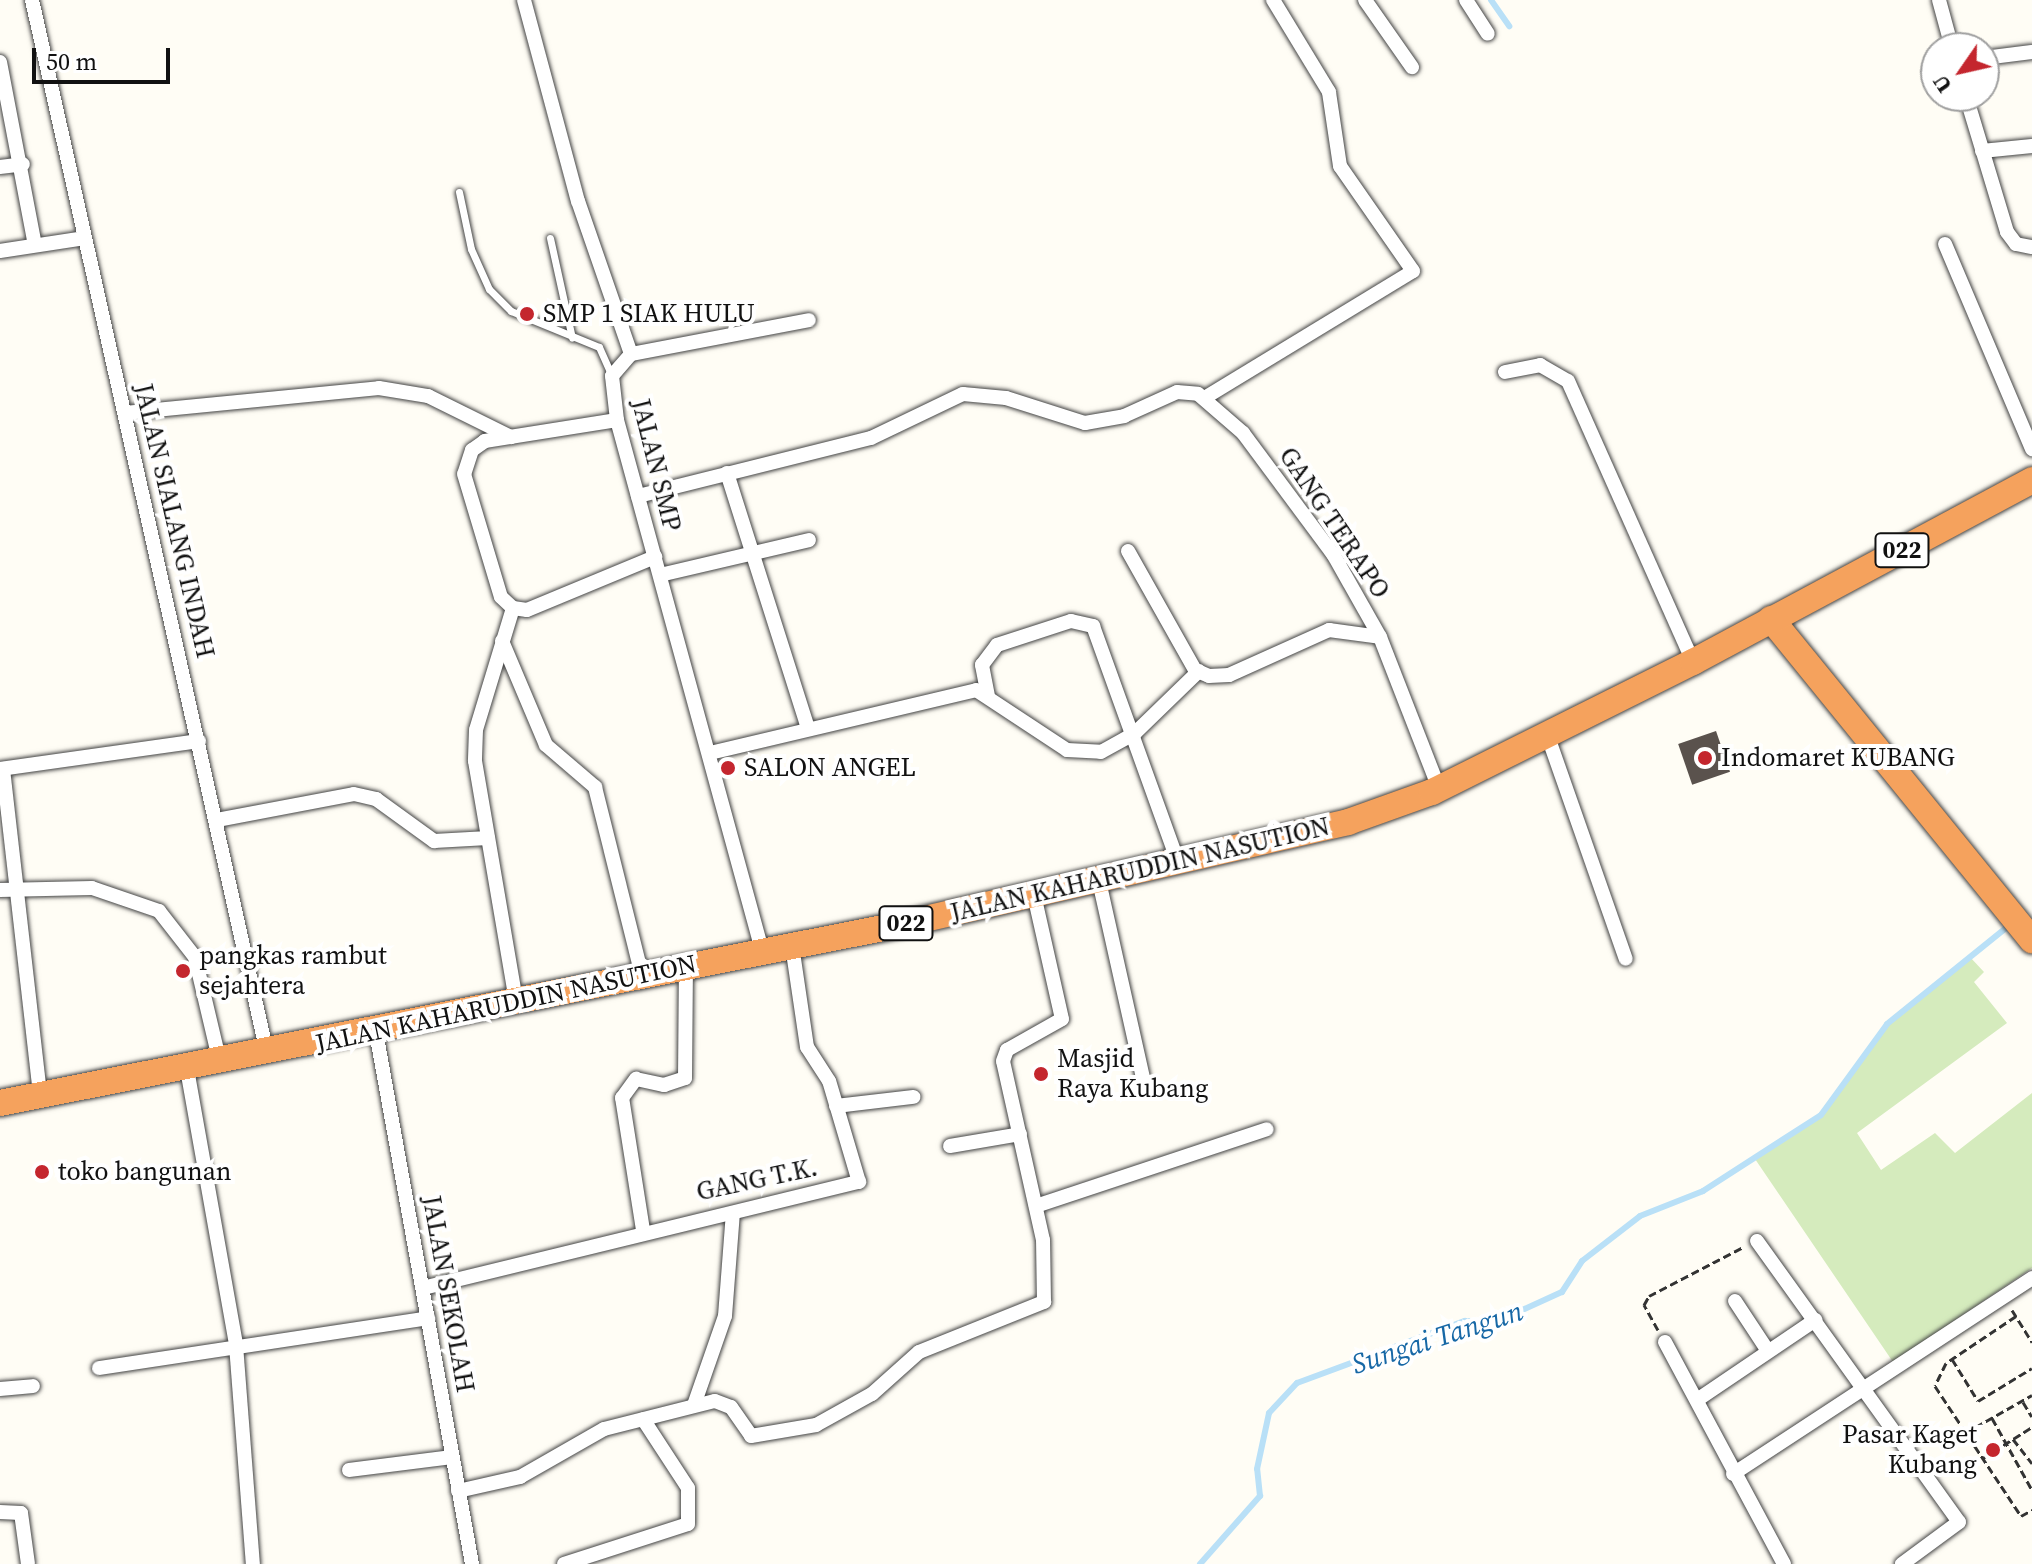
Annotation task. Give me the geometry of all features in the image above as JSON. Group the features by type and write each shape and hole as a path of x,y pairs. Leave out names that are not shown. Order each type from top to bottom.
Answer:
{"highway":[{"name":"022","path":"1771,619 2032,480"},
{"name":"JALAN KAHARUDDIN NASUTION","path":"0,1103 376,1032 1179,865 1348,822 1439,788 1693,662 1771,619"},
{"path":"1771,619 2032,940"}],"street":[{"name":"JALAN SIALANG INDAH","path":"32,0 267,1053"},
{"path":"524,0 578,201 631,354 809,320"},
{"path":"638,496 871,438 963,394 1006,398 1085,423 1124,416 1177,392 1202,395 1413,271 1340,166 1329,92 1273,0"},
{"path":"1365,0 1412,67"},
{"path":"1466,0 1488,34"},
{"path":"1939,0 1948,32"},
{"path":"2000,56 2032,52"},
{"path":"0,62 3,96 23,164 35,245"},
{"path":"1971,112 2007,232 2016,244 2032,247"},
{"path":"1982,151 2032,146"},
{"path":"0,167 23,164"},
{"path":"0,251 85,238"},
{"path":"1945,244 2032,449"},
{"name":"JALAN SMP","path":"631,354 612,376 617,420 762,950"},
{"path":"1505,372 1540,365 1568,381 1693,662"},
{"path":"125,413 379,388 428,396 511,437"},
{"name":"GANG TERAPO","path":"1202,395 1312,524 1380,637 1439,788"},
{"path":"617,420 511,437 472,450 464,474 501,597 513,608 527,610 655,557"},
{"path":"727,473 808,728"},
{"path":"660,575 809,540"},
{"path":"1128,551 1199,671"},
{"path":"513,608 476,730 488,838 516,1001"},
{"path":"988,696 984,655 1008,640 1083,621 1102,643 1179,865"},
{"path":"1199,671 1229,675 1329,630 1380,637"},
{"path":"502,641 546,745 595,787 642,976"},
{"path":"710,753 953,690 988,696 1082,755 1135,733 1199,671"},
{"path":"1547,734 1626,959"},
{"path":"40,1095 1,769 199,741"},
{"path":"217,820 354,794 376,799 434,841 488,838"},
{"path":"1099,881 1143,1078"},
{"path":"0,890 92,888 159,911 195,957 220,1063"},
{"path":"458,1491 520,1477 575,1442 694,1405 724,1402 751,1436 800,1430 872,1394 919,1352 1037,1308 1047,1295 1036,1206 1004,1055 1062,1019 1034,895"},
{"name":"GANG T.K.","path":"423,1288 643,1230 733,1213 859,1182 836,1106 807,1047 792,945"},
{"path":"643,1230 622,1098 636,1079 664,1085 685,1078 686,967"},
{"name":"JALAN SEKOLAH","path":"376,1032 472,1564"},
{"path":"187,1069 236,1345 253,1564"},
{"path":"836,1106 913,1097"},
{"path":"1036,1206 1267,1129"},
{"path":"950,1146 1020,1134"},
{"path":"694,1405 725,1316 733,1213"},
{"path":"1757,1241 1959,1524 1902,1564"},
{"path":"1733,1474 2032,1278"},
{"path":"1735,1301 1768,1351"},
{"path":"99,1368 428,1318"},
{"path":"1697,1400 1815,1320"},
{"path":"1665,1342 1733,1474 1784,1564"},
{"path":"0,1389 33,1386"},
{"path":"564,1564 688,1524 688,1488 643,1419"},
{"path":"349,1470 452,1457"},
{"path":"0,1512 21,1513 28,1564"}],"lane":[{"path":"459,192 471,249 489,289 511,311 599,347 612,376"},
{"path":"550,238 572,338"}],"path":[{"path":"1665,1342 1644,1305 1649,1296 1757,1241"},
{"path":"2032,1342 2016,1316 1952,1359 1935,1386 2021,1516 2032,1510"},
{"path":"1952,1359 1978,1401 2032,1368"},
{"path":"1965,1433 2032,1395"},
{"path":"2023,1402 2032,1417"},
{"path":"1992,1418 2032,1490"},
{"path":"1983,1458 2032,1427"},
{"path":"2013,1439 2032,1471"}],"green space":[{"path":"1970,957 1984,972 1974,982 2007,1023 1857,1133 1881,1170 1935,1133 1955,1153 2032,1093 2032,1268 1893,1362 1753,1156 1821,1115 1887,1024"}],"building":[{"name":"Indomaret KUBANG","path":"1716,731 1730,772 1692,785 1678,744"}],"waterway":[{"path":"1491,0 1509,26"},
{"name":"Sungai Tangun","path":"1200,1564 1260,1496 1257,1469 1269,1413 1297,1383 1465,1321 1498,1321 1562,1292 1582,1261 1640,1216 1703,1191 1821,1115 1887,1024 2011,924"}],"place":[{"name":"SMP 1 SIAK HULU","path":"527,314"},
{"name":"Indomaret KUBANG","path":"1705,758"},
{"name":"SALON ANGEL","path":"728,768"},
{"name":"pangkas rambut sejahtera","path":"183,971"},
{"name":"Masjid Raya Kubang","path":"1041,1074"},
{"name":"toko bangunan","path":"42,1172"},
{"name":"Pasar Kaget Kubang","path":"1993,1450"}]}
